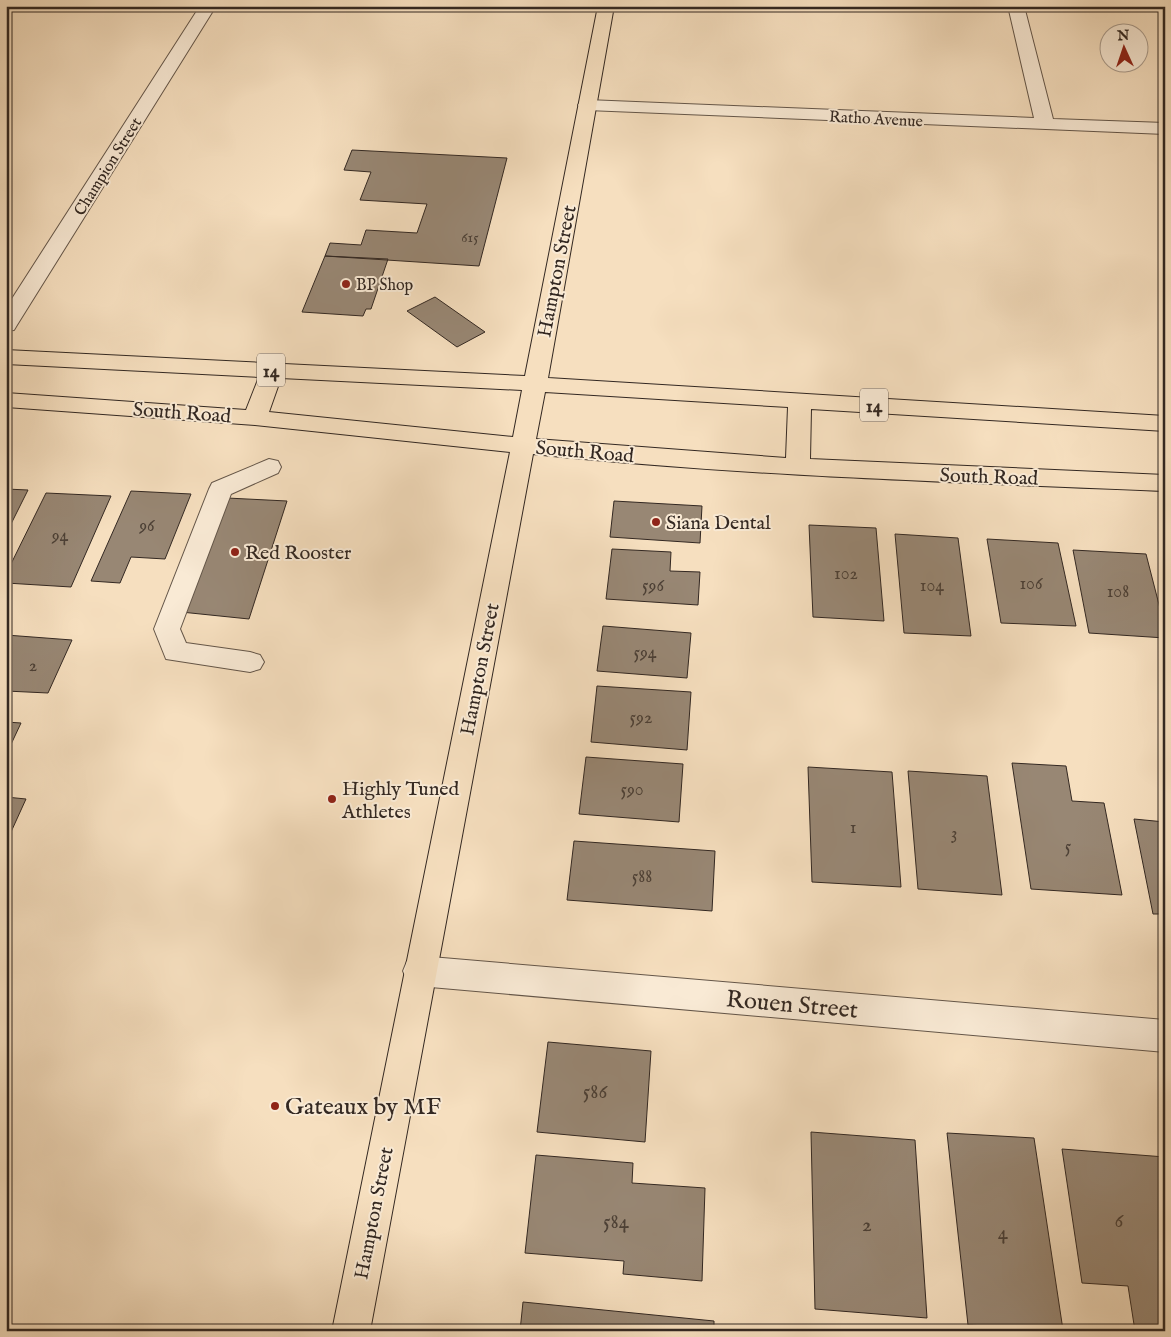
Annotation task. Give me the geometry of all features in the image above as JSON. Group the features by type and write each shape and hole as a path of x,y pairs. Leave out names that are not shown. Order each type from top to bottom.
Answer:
{"main road":[{"name":"Hampton Street","path":"351,1331 419,971 535,384 606,6"},
{"name":"14","path":"6,357 535,384 1165,424"},
{"path":"255,418 273,370"},
{"name":"South Road","path":"6,400 255,418 588,452 904,472 1165,483"},
{"path":"798,465 800,401"}],"street":[{"name":"Champion Street","path":"6,325 208,6"},
{"path":"1016,6 1044,124"},
{"name":"Ratho Avenue","path":"587,105 1165,130"},
{"path":"250,662 176,652 167,629 220,489 269,467"},
{"name":"Rouen Street","path":"419,971 1165,1036"}],"building":[{"path":"352,150 507,158 479,266 325,256 330,243 361,245 366,230 417,233 427,204 360,200 371,172 344,170"},
{"name":"BP Shop","path":"325,256 388,259 371,309 366,309 363,316 302,312"},
{"path":"435,297 485,332 457,347 407,311"},
{"path":"6,489 28,490 8,530 6,530"},
{"path":"131,491 191,494 165,559 131,557 120,583 91,581"},
{"path":"46,493 111,496 71,587 6,583 6,574"},
{"path":"227,498 287,501 249,619 181,612"},
{"name":"Siana Dental","path":"614,501 702,506 700,543 610,537"},
{"path":"809,525 876,528 884,621 813,617"},
{"path":"895,534 958,538 971,636 904,633"},
{"path":"987,539 1058,543 1076,626 1001,623"},
{"path":"612,549 671,552 670,571 700,572 698,605 606,599"},
{"path":"1073,550 1146,554 1165,628 1165,638 1089,633"},
{"path":"603,626 691,633 687,678 597,671"},
{"path":"6,635 72,640 48,693 6,691"},
{"path":"597,686 691,692 687,750 591,742"},
{"path":"6,722 21,723 6,755"},
{"path":"586,757 683,764 679,822 579,814"},
{"path":"1012,763 1066,766 1072,801 1104,803 1122,895 1031,889"},
{"path":"808,767 892,772 901,887 812,882"},
{"path":"908,771 987,776 1002,895 918,889"},
{"path":"6,797 26,799 6,843"},
{"path":"1134,819 1165,822 1165,914 1153,914"},
{"path":"574,841 715,851 712,911 567,900"},
{"path":"548,1042 651,1051 645,1142 537,1132"},
{"path":"811,1132 915,1140 927,1318 815,1309"},
{"path":"947,1133 1034,1138 1063,1330 968,1325"},
{"path":"1062,1149 1165,1157 1165,1331 1135,1331 1128,1286 1082,1283"},
{"path":"536,1155 633,1163 632,1183 705,1188 702,1281 623,1274 624,1261 525,1253"},
{"path":"523,1302 714,1321 714,1331 520,1331"}],"place":[{"name":"BP Shop","path":"346,284"},
{"name":"Siana Dental","path":"656,522"},
{"name":"Red Rooster","path":"235,552"},
{"name":"Highly Tuned Athletes","path":"332,799"},
{"name":"Gateaux by MF","path":"275,1106"}]}
